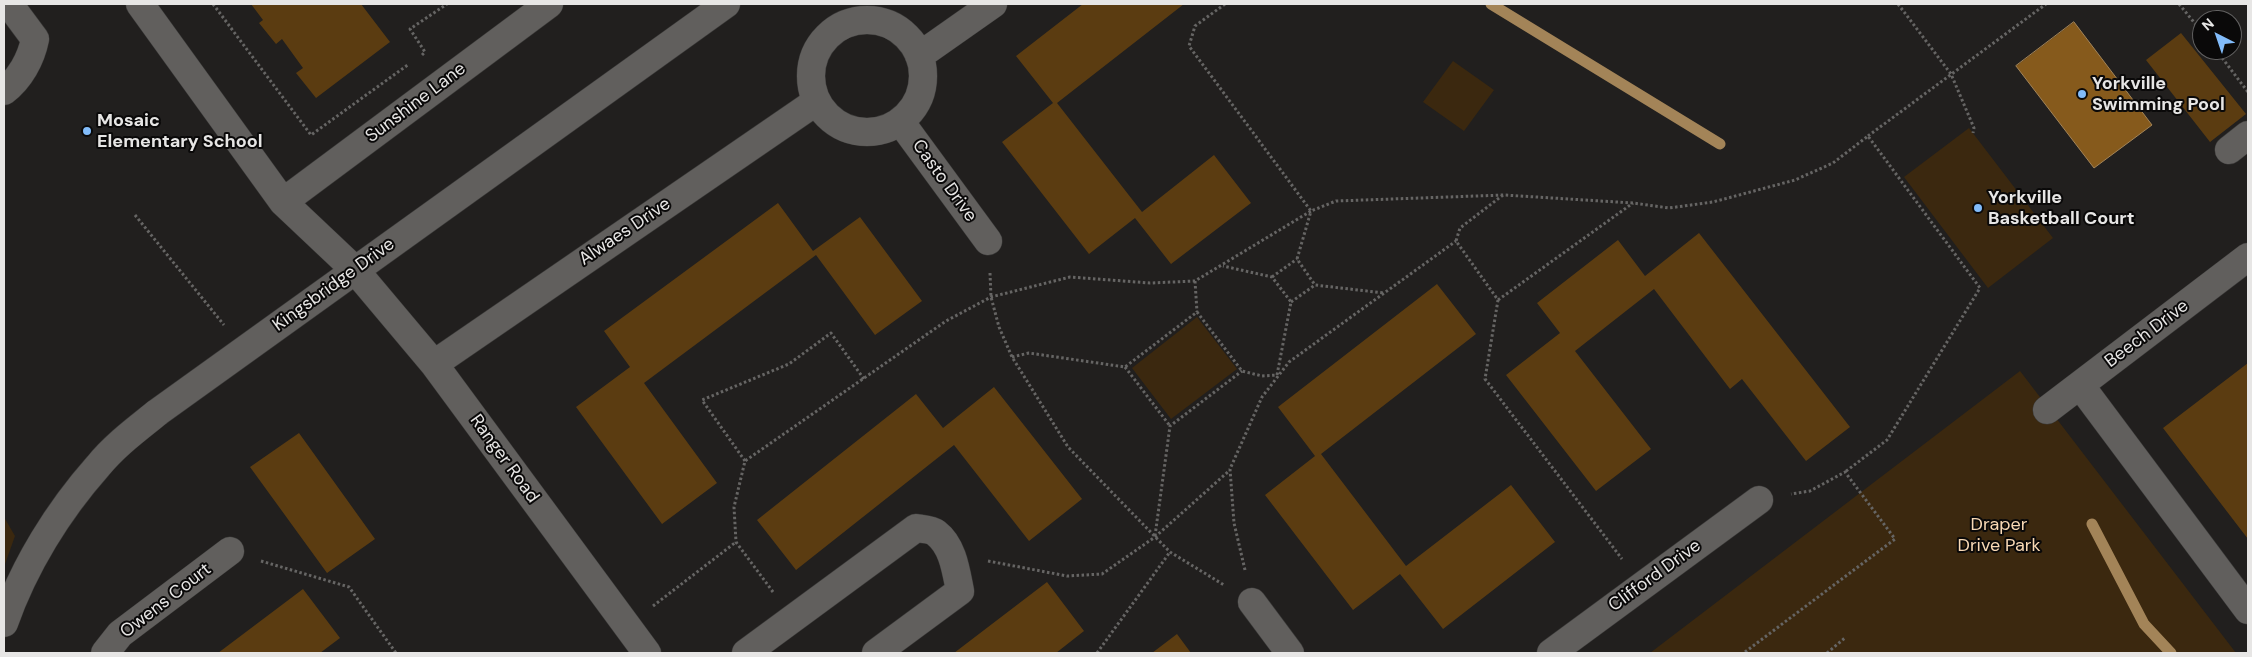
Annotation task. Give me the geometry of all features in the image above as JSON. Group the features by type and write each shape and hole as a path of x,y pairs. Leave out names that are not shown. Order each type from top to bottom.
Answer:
{"street":[{"path":"4,91 12,85 32,53 36,39 9,4"},
{"name":"Ranger Road","path":"140,4 283,202 355,270 434,364 647,653"},
{"name":"Sunshine Lane","path":"283,202 549,4"},
{"name":"Kingsbridge Drive","path":"4,623 13,597 38,551 69,501 98,465 124,439 158,412 726,4"},
{"path":"919,56 993,4"},
{"path":"876,20 897,28 913,43 919,56 922,63 923,85 916,105 900,121 880,131 858,131 838,124 821,109 812,88 812,67 820,46 834,30 854,21 876,20"},
{"name":"Alwaes Drive","path":"434,364 817,101"},
{"name":"Casto Drive","path":"900,121 988,240"},
{"name":"Beech Drive","path":"2046,410 2248,257"},
{"path":"2080,385 2248,610"},
{"name":"Clifford Drive","path":"1551,653 1759,500"},
{"path":"746,653 916,528 935,531 948,546 960,591 876,653"},
{"name":"Owens Court","path":"105,653 120,634 230,551"},
{"path":"1252,602 1290,653"}],"path":[{"path":"213,4 311,135 410,64"},
{"path":"418,58 425,52 410,29 440,6 446,4"},
{"path":"1225,4 1195,26 1189,46 1311,211"},
{"path":"1898,4 1951,74 1974,128 1973,134"},
{"path":"792,618 736,542 734,507 745,461 946,321 991,297 1070,277 1150,283 1195,281 1223,266 1311,211 1336,201 1504,195 1633,203 1669,208 1713,202 1795,180 1833,163 2046,4"},
{"path":"2179,4 2192,20"},
{"path":"2224,60 2248,92"},
{"path":"1759,500 1810,490 1845,472 1887,440 1980,288 1868,136"},
{"path":"954,564 988,561 1067,576 1102,574 1155,537 1230,469 1262,397 1277,375 1289,362 1456,241 1460,228 1504,195"},
{"path":"1498,300 1633,203"},
{"path":"1272,277 1297,259 1311,211"},
{"path":"135,215 244,350"},
{"path":"988,240 991,297 999,327 1012,357 1068,447 1170,552 1252,602"},
{"path":"1456,241 1498,300 1485,379 1643,585"},
{"path":"1297,259 1315,285"},
{"path":"1223,266 1272,277 1291,302"},
{"path":"1195,281 1197,312 1242,371 1262,376 1277,375"},
{"path":"1277,375 1291,302 1315,285 1384,293"},
{"path":"1125,367 1197,312"},
{"path":"745,461 702,400 789,364 831,333 864,379"},
{"path":"1012,357 1029,353 1125,367 1170,426"},
{"path":"1155,537 1170,426 1242,371"},
{"path":"1230,469 1234,523 1252,602"},
{"path":"1746,653 1895,539 1845,472"},
{"path":"627,626 736,542"},
{"path":"230,551 348,587 396,653"},
{"path":"1097,653 1170,552"},
{"path":"1826,653 1846,637"}],"green space":[{"path":"1453,61 1494,90 1464,131 1423,102"},
{"name":"Yorkville Basketball Court","path":"1969,128 2053,238 1988,288 1904,177"},
{"path":"1197,317 1237,369 1171,419 1132,368"},
{"name":"Draper Drive Park","path":"2020,371 2236,653 1650,653"},
{"path":"4,517 15,536 4,567"}],"shaded area":[{"name":"Yorkville Swimming Pool","path":"2074,22 2152,125 2094,168 2016,66"}],"building":[{"path":"251,4 361,4 390,42 316,98 296,73 303,68 282,39 276,44 259,23 263,20"},
{"path":"1083,4 1184,4 1057,103 1142,212 1214,155 1251,203 1171,264 1135,218 1089,254 1002,142 1053,103 1016,56"},
{"path":"2181,33 2192,47 2192,60 2203,60 2246,114 2210,142 2146,60"},
{"path":"778,203 813,251 860,217 922,301 875,335 816,255 644,383 717,483 662,524 576,407 630,367 604,331"},
{"path":"1699,233 1850,427 1806,461 1742,379 1730,389 1654,289 1575,351 1651,449 1596,491 1506,375 1560,333 1537,303 1618,240 1645,276"},
{"path":"1437,284 1476,334 1321,454 1406,566 1511,485 1555,542 1443,629 1400,574 1353,610 1265,495 1315,456 1278,407"},
{"path":"2248,363 2248,539 2163,428"},
{"path":"994,387 1082,499 1029,541 954,445 796,570 757,520 916,394 943,428"},
{"path":"299,433 375,539 327,573 250,467"},
{"path":"1047,582 1084,631 1056,653 954,653"},
{"path":"303,589 340,638 320,653 218,653"},
{"path":"1177,634 1191,653 1152,653"}],"waterway":[{"path":"1491,4 1720,144"},
{"path":"2092,524 2144,624 2171,653"}],"place":[{"name":"Yorkville Swimming Pool","path":"2082,94"},
{"name":"Mosaic Elementary School","path":"87,131"},
{"name":"Yorkville Basketball Court","path":"1978,208"}]}
